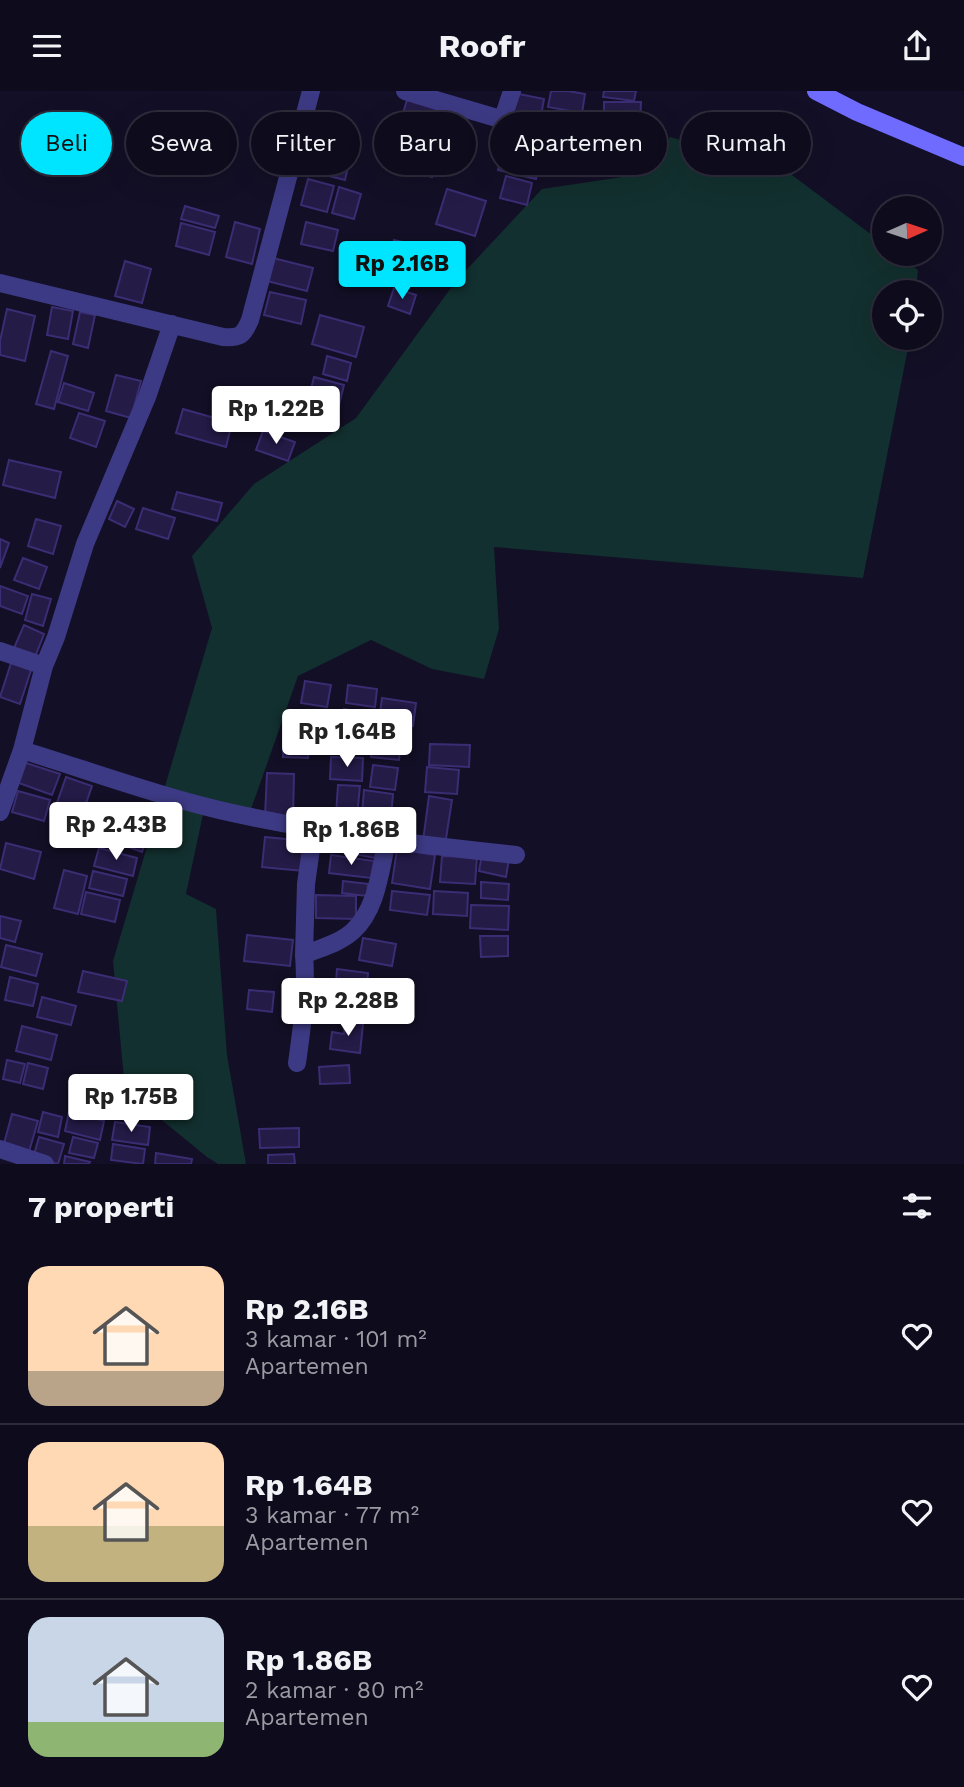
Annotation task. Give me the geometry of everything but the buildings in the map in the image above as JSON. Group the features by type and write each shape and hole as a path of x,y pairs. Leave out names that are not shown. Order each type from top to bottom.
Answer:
{"street":[{"path":"0,283 223,337 235,338 243,334 250,320 311,91"},
{"path":"405,91 497,118 504,115 512,91"},
{"path":"816,91 964,157"},
{"path":"0,812 22,750 44,666 56,638 85,544 147,397 172,324"},
{"path":"0,651 44,666"},
{"path":"22,750 235,813 387,841 516,855"},
{"path":"297,1063 305,993 306,884 314,828"},
{"path":"304,955 337,942 353,931 368,912 387,841"},
{"path":"0,1149 45,1164"}],"green space":[{"path":"670,137 681,140 681,175 792,175 872,235 872,266 913,266 918,270 917,280 872,280 872,350 908,350 863,578 494,547 499,629 484,679 432,669 371,640 298,676 250,812 205,805 186,894 216,909 227,1055 246,1164 218,1164 125,1090 113,961 212,628 192,556 254,484 356,418 456,281 542,189 635,175 667,175 667,141"}]}
